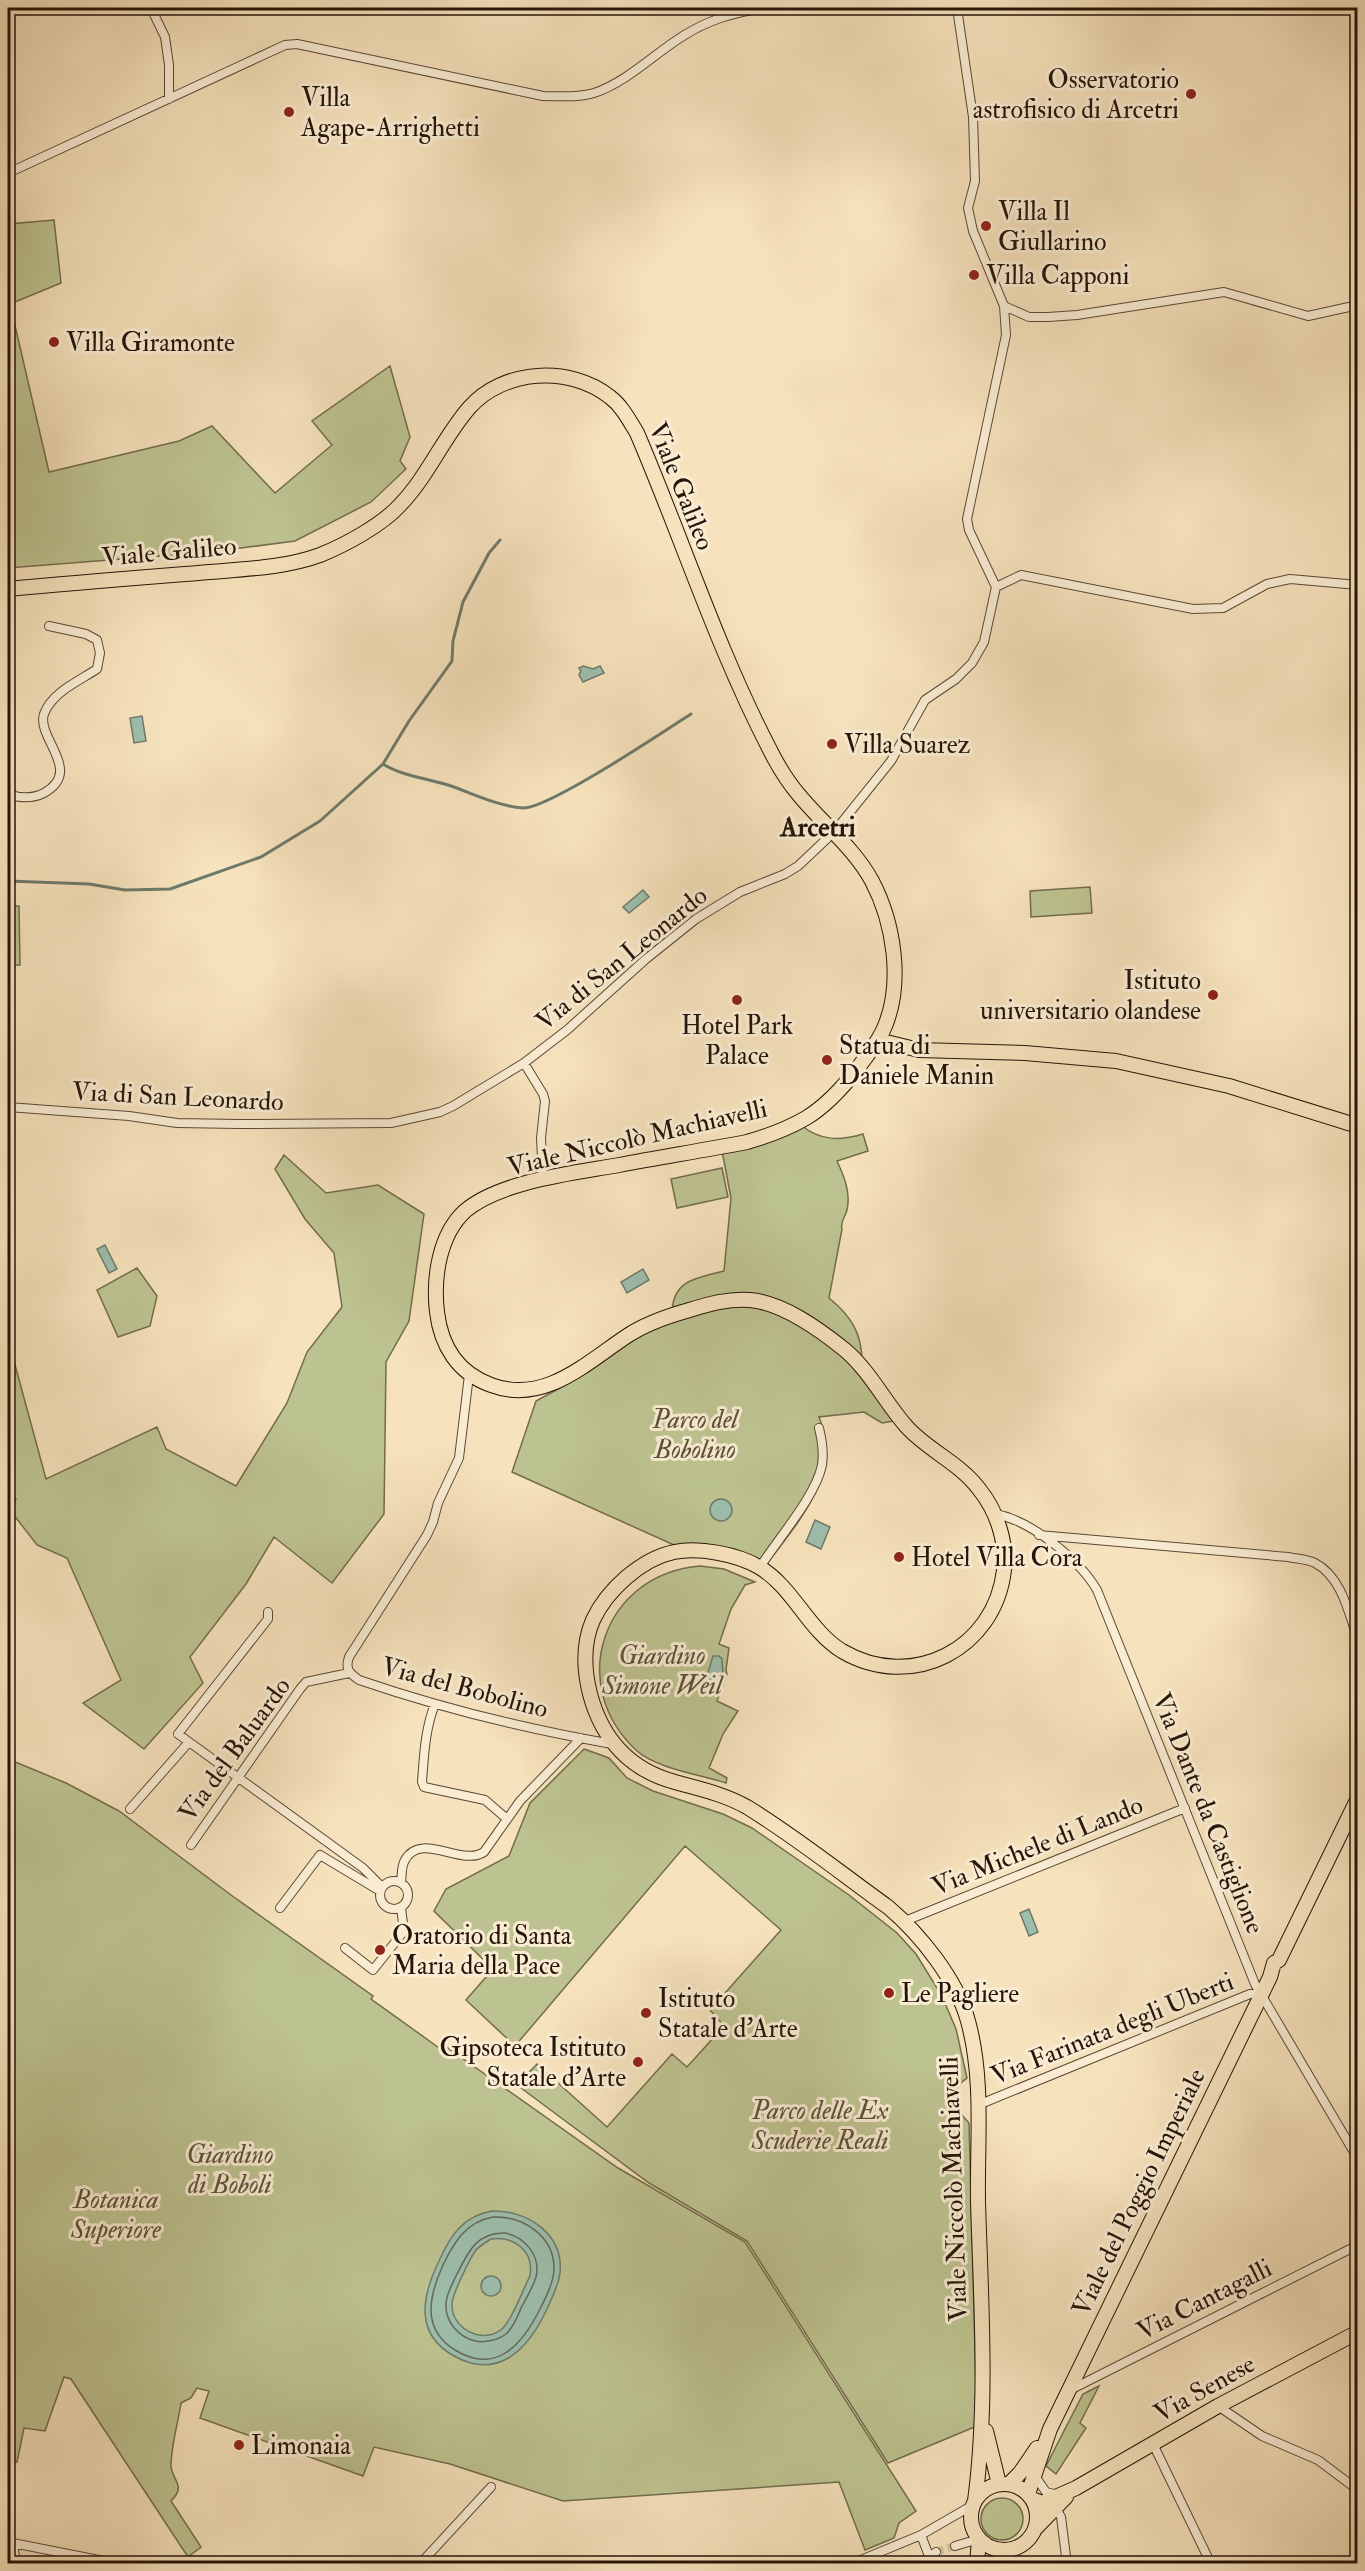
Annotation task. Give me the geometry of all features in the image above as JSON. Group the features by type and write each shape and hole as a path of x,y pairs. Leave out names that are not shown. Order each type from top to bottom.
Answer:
{"main road":[{"name":"Viale Galileo","path":"8,589 253,568 320,555 376,525 399,506 417,486 470,407 490,391 510,382 536,376 557,375 576,379 609,396 624,412 637,433 702,599 766,744 788,781 861,864 882,903 893,952 894,980 890,1011 878,1040"},
{"path":"878,1040 911,1049 1025,1053 1116,1060 1229,1086 1358,1126"},
{"name":"Viale Niccolò Machiavelli","path":"878,1040 844,1085 812,1114 777,1133 747,1142 543,1178 482,1198 465,1212 448,1232 440,1256 436,1285 437,1313 443,1340 454,1360 469,1375 510,1391 531,1391 545,1387 582,1369 631,1333 661,1318 724,1301 752,1300 771,1306 805,1322 851,1355 908,1428 924,1444 975,1483 995,1514 1005,1559 1002,1587 993,1609 978,1631 957,1650 934,1662 903,1667 871,1663 842,1651 816,1629 788,1593 760,1567 730,1556 705,1552 675,1552 651,1562 626,1578 600,1607 590,1627 585,1669 597,1716 612,1744 642,1770 715,1792 746,1807 888,1907 904,1921 947,1977 968,2020 978,2104 983,2420 974,2503"},
{"name":"Viale del Poggio Imperiale","path":"1030,2497 1033,2473 1050,2429 1261,1993 1270,1977 1277,1971 1279,1960 1358,1798"},
{"name":"Via Senese","path":"1034,2530 1058,2501 1076,2488 1218,2406 1358,2332"},
{"name":"Viale Niccolò Machiavelli","path":"983,2420 1004,2484"},
{"name":"Viale del Poggio Imperiale","path":"1004,2484 1025,2467 1050,2429"},
{"path":"1020,2546 1001,2551 988,2547 979,2539 970,2516 974,2503 986,2489 1004,2484 1042,2503 1058,2501"},
{"path":"1008,2564 1034,2530 1037,2511 1030,2497"},
{"path":"976,2563 979,2539"}],"street":[{"path":"151,8 165,37 170,65 169,99"},
{"path":"8,173 285,45 297,44 543,96 591,94 611,86 685,35 715,19 762,8"},
{"path":"957,8 974,117 975,181 968,208 972,231 1004,306 1006,335 967,519 969,530 996,587 1021,575 1193,609 1223,608 1267,584 1290,579 1358,585"},
{"path":"1004,306 1029,317 1048,317 1077,315 1224,292 1308,316 1358,305"},
{"name":"Via di San Leonardo","path":"8,1107 129,1116 177,1123 391,1123 440,1112 524,1063 574,1024 646,959 696,919 740,892 785,874 798,866 834,832 891,761 925,700 956,679 972,663 984,642 996,587"},
{"path":"8,794 18,798 41,794 55,782 59,773 60,761 42,725 43,717 54,698 97,669 100,653 97,640 86,634 50,626"},
{"path":"524,1063 545,1101 541,1138 543,1178"},
{"name":"Via del Bobolino","path":"469,1375 457,1464 441,1497 427,1535 349,1656 346,1665 349,1674 359,1680 435,1704 612,1744"},
{"path":"760,1567 816,1482 822,1466 823,1452 819,1428"},
{"name":"Via Dante da Castiglione","path":"995,1514 1012,1517 1039,1535 1079,1566 1097,1590 1255,1984 1358,2159"},
{"path":"1039,1535 1280,1556 1315,1563 1328,1573 1337,1585 1358,1640"},
{"path":"268,1612 268,1619 178,1734 363,1868 381,1889 380,1899 385,1906 401,1908"},
{"name":"Via del Baluardo","path":"191,1845 306,1682 349,1674"},
{"path":"435,1704 428,1721 425,1742 422,1782 424,1787 485,1800 507,1818"},
{"path":"401,1883 404,1861 411,1852 423,1848 479,1856 488,1847 520,1801 581,1738"},
{"path":"130,1809 189,1742"},
{"name":"Via Michele di Lando","path":"904,1921 1185,1808"},
{"path":"280,1908 320,1855 381,1889"},
{"path":"345,1948 373,1970 404,1931 401,1908 408,1898 407,1890 401,1883 393,1881 381,1889"},
{"name":"Via Farinata degli Uberti","path":"978,2104 1251,1994 1261,1993"},
{"name":"Via Cantagalli","path":"1070,2390 1358,2245"},
{"path":"1218,2406 1262,2436 1318,2460 1358,2490"},
{"path":"1153,2444 1211,2564"},
{"path":"1033,2473 1038,2484 1058,2501 1067,2564"},
{"path":"420,2564 491,2487"},
{"path":"851,2564 921,2535 974,2503"},
{"path":"919,2564 932,2557 921,2535"},
{"path":"955,2546 979,2539"},
{"path":"16,2564 10,2543 84,2561 119,2564"}],"green space":[{"path":"54,220 61,283 10,304 49,472 179,441 212,426 275,493 332,445 312,421 390,366 410,437 400,461 406,469 371,502 295,541 211,552 8,568 8,224"},
{"path":"1090,887 1092,913 1031,917 1030,891"},
{"path":"8,906 19,906 20,965 8,965"},
{"path":"801,1125 823,1137 846,1138 863,1134 868,1151 837,1161 846,1185 848,1204 842,1224 829,1298 854,1326 860,1342 862,1362 844,1341 743,1294 717,1295 672,1312 673,1301 682,1286 696,1278 724,1271 731,1198 722,1151"},
{"path":"284,1155 326,1193 378,1185 424,1214 409,1321 386,1362 384,1514 332,1583 274,1537 246,1584 190,1657 203,1683 144,1749 83,1703 121,1680 67,1558 37,1545 10,1510 16,1499 8,1487 8,1339 46,1479 157,1427 166,1449 236,1486 287,1403 307,1352 342,1307 334,1253 305,1219 275,1169"},
{"path":"722,1168 728,1197 677,1208 671,1179"},
{"path":"137,1268 157,1296 150,1326 118,1337 97,1290"},
{"name":"Parco del Bobolino","path":"728,1304 775,1312 804,1326 831,1344 857,1370 894,1421 882,1423 864,1412 819,1417 825,1438 825,1458 821,1478 803,1514 766,1565 734,1549 705,1544 674,1545 512,1472 536,1401 569,1383 647,1330"},
{"name":"Giardino Simone Weil","path":"700,1566 724,1569 755,1582 745,1585 731,1609 719,1644 729,1648 727,1674 717,1701 738,1711 723,1734 709,1768 727,1778 726,1783 667,1766 645,1757 637,1751 615,1724 603,1695 600,1666 605,1637 618,1611 639,1589 666,1574"},
{"name":"Parco delle Ex Scuderie Reali","path":"584,1749 609,1758 627,1778 653,1791 723,1814 752,1828 849,1895 897,1933 916,1954 942,1996 956,2029 967,2078 957,2089 955,2100 960,2112 969,2123 977,2426 888,2463 747,2241 649,2183 517,2085 537,2064 607,2127 672,2054 687,2067 724,2026 710,2010 781,1930 685,1846 515,2046 466,2000 493,1969 434,1911 446,1889 509,1856 530,1803"},
{"name":"Giardino di Boboli","path":"8,1759 66,1783 119,1811 231,1895 373,1996 371,1999 442,2050 445,2046 618,2168 745,2242 916,2511 899,2523 894,2538 865,2550 839,2482 563,2501 450,2464 374,2447 363,2476 200,2418 209,2391 197,2388 191,2398 181,2403 171,2458 178,2491 171,2501 201,2547 188,2557 71,2379 64,2377 45,2431 24,2428 17,2462 8,2460"},
{"path":"1099,2386 1080,2423 1086,2428 1056,2474 1046,2466 1083,2394"},
{"path":"1002,2498 1017,2504 1023,2519 1017,2534 1002,2540 987,2534 981,2519 987,2504"}],"water":[{"path":"583,666 593,669 600,666 604,673 583,682 579,675 581,671 579,668"},
{"path":"142,716 146,741 134,743 130,718"},
{"path":"643,890 649,897 629,913 623,907"},
{"path":"105,1245 117,1269 109,1273 97,1249"},
{"path":"643,1269 649,1280 627,1293 621,1282"},
{"path":"721,1499 729,1502 732,1510 729,1518 721,1521 713,1518 710,1510 713,1502"},
{"path":"815,1520 830,1527 821,1549 806,1542"},
{"path":"713,1656 719,1656 722,1659 723,1674 717,1686 710,1689 705,1683"},
{"path":"1029,1909 1038,1932 1029,1936 1020,1913"},
{"path":"492,2211 505,2212 530,2220 549,2236 556,2246 560,2259 558,2284 537,2328 519,2350 508,2358 484,2365 469,2363 441,2347 432,2337 425,2313 433,2274 448,2243 465,2222","holes":["491,2239 515,2243 526,2253 529,2259 530,2276 506,2325 494,2334 478,2335 462,2327 457,2321 453,2313 453,2299 476,2250"]},
{"path":"491,2276 498,2279 501,2286 498,2293 491,2296 484,2293 481,2286 484,2279"}],"waterway":[{"path":"8,881 89,884 125,890 170,889 261,857 320,821 383,764 409,721 452,661 453,641 463,602 489,553 500,540"},
{"path":"383,764 494,802 523,808 536,805 580,783 691,714"}],"tunnel":[{"path":"936,2552 955,2546"}],"place":[{"name":"Osservatorio astrofisico di Arcetri","path":"1191,94"},
{"name":"Villa Agape-Arrighetti","path":"289,112"},
{"name":"Villa Il Giullarino","path":"986,226"},
{"name":"Villa Capponi","path":"974,275"},
{"name":"Villa Giramonte","path":"54,342"},
{"name":"Villa Suarez","path":"832,744"},
{"name":"Istituto universitario olandese","path":"1213,995"},
{"name":"Hotel Park Palace","path":"737,1000"},
{"name":"Statua di Daniele Manin","path":"827,1060"},
{"name":"Hotel Villa Cora","path":"899,1557"},
{"name":"Oratorio di Santa Maria della Pace","path":"380,1950"},
{"name":"Le Pagliere","path":"889,1993"},
{"name":"Istituto Statale d'Arte","path":"646,2013"},
{"name":"Gipsoteca Istituto Statale d'Arte","path":"638,2062"},
{"name":"Limonaia","path":"239,2445"}],"district":[{"name":"Arcetri","path":"818,827"}],"park label":[{"name":"Botanica Superiore","path":"116,2214"}]}
